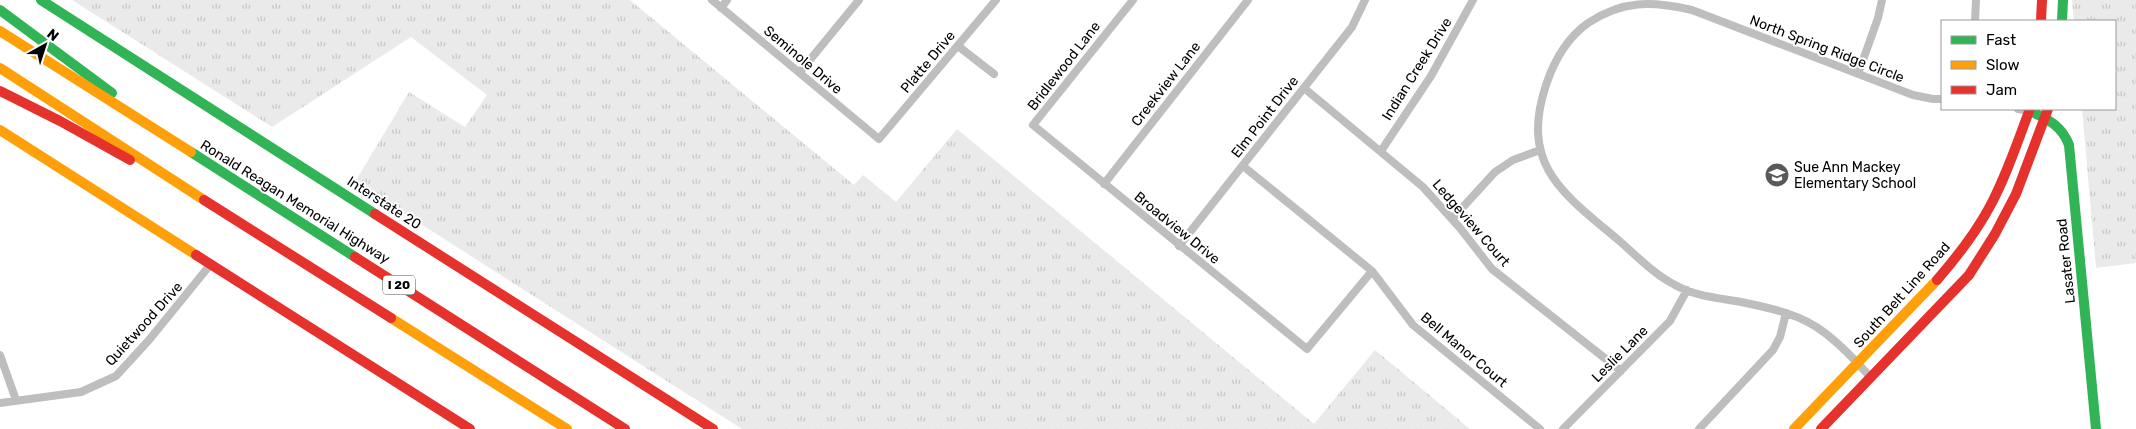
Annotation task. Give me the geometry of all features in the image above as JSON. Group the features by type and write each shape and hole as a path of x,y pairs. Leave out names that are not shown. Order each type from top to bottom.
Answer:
{"main road":[{"name":"Interstate 20","path":"41,0 713,429"},
{"path":"2041,20 2042,0"},
{"path":"2062,20 2063,0"},
{"path":"0,10 103,86 173,141"},
{"name":"Ronald Reagan Memorial Highway","path":"0,31 625,429"},
{"name":"I 20","path":"0,68 190,191 568,429"},
{"path":"0,91 51,116 100,145 190,191"},
{"name":"Lasater Road","path":"2030,110 2047,113 2052,121 2066,134 2069,145 2096,429"},
{"name":"South Belt Line Road","path":"1794,429 1924,296 1956,259 1988,210 2005,175 2030,110"},
{"path":"1821,429 1969,275 1995,234 2016,194 2047,113"},
{"path":"0,130 470,429"}],"street":[{"name":"Seminole Drive","path":"712,0 879,139"},
{"path":"721,8 728,0"},
{"path":"800,72 859,0"},
{"name":"Platte Drive","path":"879,139 996,0"},
{"name":"Bridlewood Lane","path":"1033,125 1133,0"},
{"name":"Creekview Lane","path":"1104,184 1248,0"},
{"name":"Elm Point Drive","path":"1179,246 1352,27 1365,0"},
{"name":"Indian Creek Drive","path":"1381,151 1431,76 1473,0"},
{"path":"1858,74 1878,18 1882,0"},
{"path":"1976,0 1976,20"},
{"name":"North Spring Ridge Circle","path":"1871,378 1825,333 1805,321 1774,309 1687,290 1676,286 1656,272 1572,201 1557,184 1549,172 1540,150 1537,130 1540,105 1550,76 1563,49 1580,29 1616,4 1660,3 1692,10 1913,95 1941,99"},
{"path":"958,46 994,74"},
{"name":"Ledgeview Court","path":"1304,88 1423,187 1452,219 1492,269 1621,371"},
{"name":"Broadview Drive","path":"1033,125 1307,349 1372,271"},
{"path":"1452,219 1495,172 1513,160 1540,150"},
{"name":"Bell Manor Court","path":"1243,166 1372,271 1414,325 1540,429"},
{"name":"Quietwood Drive","path":"0,403 82,392 116,376 149,340 210,265"},
{"name":"Leslie Lane","path":"1564,429 1670,321 1687,290"},
{"path":"1699,429 1773,350 1780,337 1786,314"},
{"path":"0,355 16,400"}],"green space":[{"path":"72,0 630,0 854,185 863,175 896,202 957,129 1314,424 1375,350 1470,429 742,429 355,182 409,92 465,127 487,95 411,37 272,127"},
{"path":"2072,0 2136,0 2136,263 2096,268 2082,110 2116,110 2116,20 2074,20"}],"traffic: fast":[{"path":"41,0 375,214"},
{"path":"2062,20 2063,0"},
{"path":"0,10 112,93"},
{"path":"2030,111 2054,124 2066,138 2069,145 2096,429"},
{"path":"191,152 355,257"}],"traffic: slow":[{"path":"0,31 191,152"},
{"path":"0,68 204,200"},
{"path":"0,130 196,255"},
{"path":"1794,429 1937,280"},
{"path":"391,318 567,429"}],"traffic: jam":[{"path":"2041,20 2042,0"},
{"path":"0,91 60,121 130,160"},
{"path":"1937,280 1965,246 1989,208 2006,172 2030,110"},
{"path":"1821,429 1969,275 1995,234 2016,194 2048,110"},
{"path":"204,200 391,318"},
{"path":"375,214 713,429"},
{"path":"196,255 470,429"},
{"path":"355,257 625,429"}],"place":[{"name":"Sue Ann Mackey Elementary School","path":"1777,175"}]}
